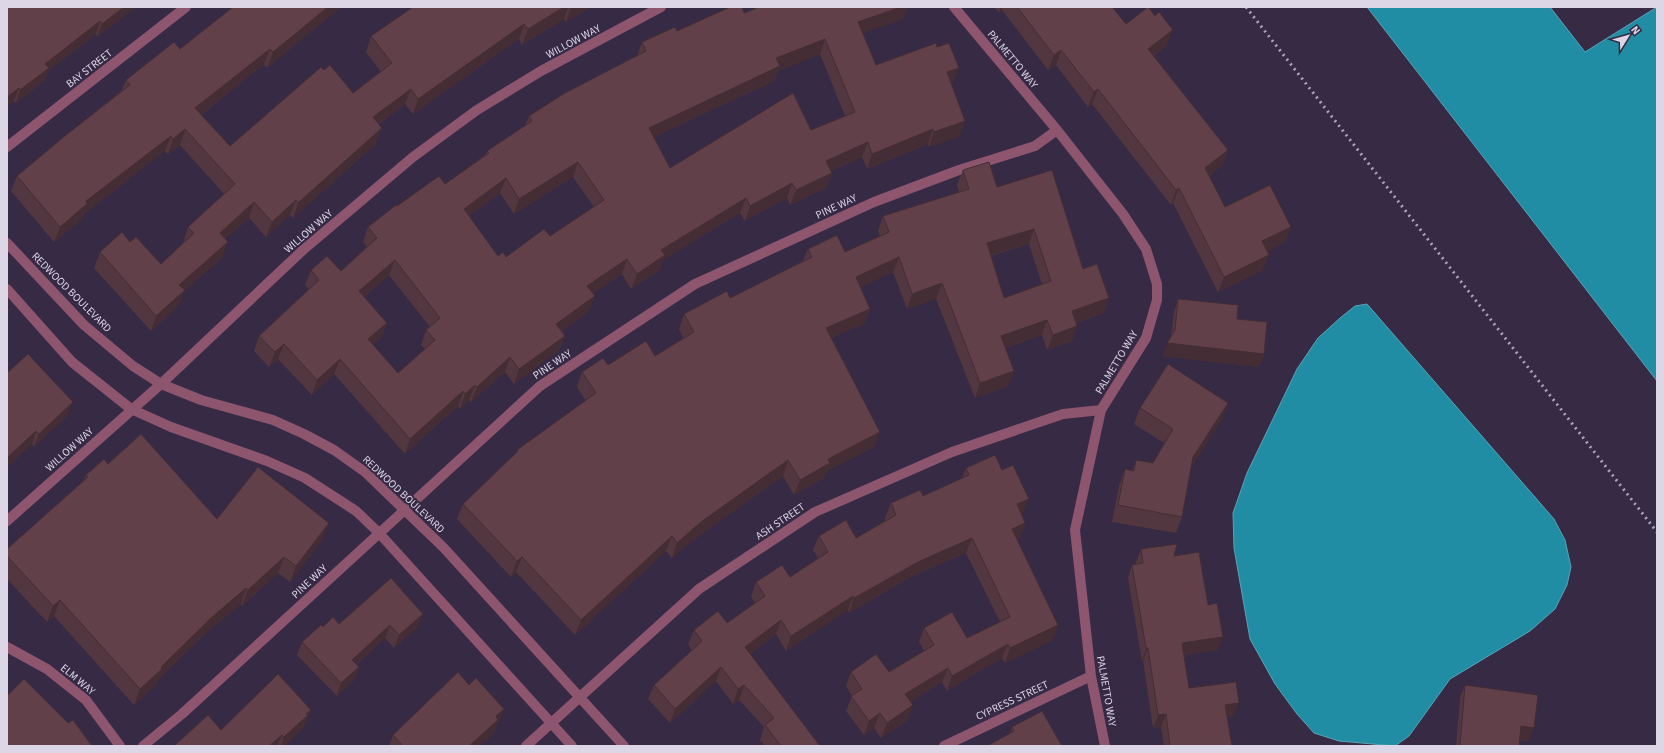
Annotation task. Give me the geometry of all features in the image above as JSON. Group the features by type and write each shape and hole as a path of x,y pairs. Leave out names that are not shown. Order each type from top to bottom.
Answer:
{"street":[{"name":"BAY STREET","path":"7,148 186,7"},
{"name":"WILLOW WAY","path":"7,522 131,409 161,384 303,250 419,153 477,110 541,71 661,7"},
{"name":"PALMETTO WAY","path":"954,7 1057,130 1137,234 1146,249 1157,284 1157,300 1146,338 1101,410 1075,530 1091,676 1105,746"},
{"name":"PINE WAY","path":"143,746 182,714 540,386 695,284 874,202 959,170 1035,146 1057,130"},
{"name":"REDWOOD BOULEVARD","path":"7,243 84,325 133,366 161,384 201,400 273,420 334,450 365,472 443,547 624,746"},
{"path":"7,289 72,362 131,409 171,427 267,461 305,478 356,512 379,533 572,746"},
{"name":"ASH STREET","path":"526,746 699,589 815,512 952,452 1063,414 1101,410"},
{"name":"ELM WAY","path":"7,647 47,669 86,700 120,746"},
{"name":"CYPRESS STREET","path":"944,746 1091,676"}],"water":[{"path":"1367,7 1550,7 1585,52 1657,7 1657,381"},
{"path":"1367,304 1554,519 1565,540 1571,567 1567,585 1555,609 1530,631 1450,679 1409,736 1395,746 1339,741 1314,733 1297,714 1275,684 1250,639 1234,548 1233,513 1247,473 1297,369 1318,338 1355,306"}],"building":[{"path":"7,7 124,7 102,24 100,21 45,64 49,68 20,90 19,88 7,97"},
{"path":"233,7 328,7 273,52 270,49 195,108 230,146 321,67 324,70 330,65 353,93 392,63 371,36 413,7 564,7 528,29 524,24 418,99 411,89 373,117 382,128 298,203 296,200 272,222 254,202 220,233 228,242 179,285 185,290 156,316 100,252 122,232 130,242 136,237 161,264 194,233 188,227 235,184 185,129 173,139 171,136 86,201 87,204 60,227 17,176 130,85 126,80 174,42 180,49"},
{"path":"730,7 742,7 744,13 759,7 901,7 858,22 876,65 936,43 937,47 949,43 959,68 947,72 965,121 934,132 933,129 872,154 868,142 826,161 832,173 796,190 792,183 750,206 746,198 661,250 665,255 637,274 627,259 587,286 595,296 556,324 565,336 519,369 510,357 477,387 475,385 465,394 463,391 410,439 340,359 317,380 284,344 275,352 259,336 319,280 311,270 327,256 341,271 377,238 368,227 396,205 397,206 439,176 445,184 489,153 487,151 532,121 529,116 565,93 646,51 642,42 675,27 677,31","holes":["825,39 855,112 811,130 793,93 670,168 649,128 780,66 776,58","578,162 604,200 550,236 544,229 506,257 503,252 498,256 464,209 506,178 519,199","395,260 440,318 426,330 435,340 398,373 368,339 387,323 359,291"]},
{"path":"1017,7 1112,7 1126,24 1148,7 1155,16 1159,12 1173,30 1148,49 1228,150 1205,168 1225,207 1270,185 1291,227 1262,241 1269,255 1224,277 1179,188 1176,190 1098,89 1094,92 1061,50 1054,55"},
{"path":"989,162 997,187 1052,170 1083,269 1097,264 1109,298 1072,311 1077,326 1053,335 1047,320 1001,336 1014,371 980,383 942,283 912,294 899,257 856,277 870,309 826,328 880,432 828,459 830,463 800,480 788,460 701,522 677,543 672,536 581,620 522,557 517,561 463,504 518,451 517,450 596,393 582,372 603,358 608,365 646,341 655,356 694,332 684,314 727,291 730,298 812,257 808,249 837,235 845,252 889,232 883,216 969,189 963,170","holes":["1034,229 1051,281 1004,298 987,243"]},
{"path":"1178,299 1238,305 1237,319 1267,322 1264,354 1167,343 1175,330"},
{"path":"28,354 73,402 39,434 36,431 7,458 7,373"},
{"path":"1168,364 1228,403 1193,457 1182,517 1118,505 1125,469 1134,471 1136,460 1153,463 1173,429 1140,408"},
{"path":"141,434 217,519 258,467 329,523 296,566 284,557 248,590 246,588 211,618 161,667 162,669 140,689 60,600 53,606 7,556 7,549 88,477 86,475 104,459 108,464"},
{"path":"995,455 1002,470 1013,465 1029,499 1017,504 1025,523 1012,529 1058,625 1010,648 1008,644 952,676 948,668 905,694 913,705 887,723 880,713 869,721 851,696 862,689 851,672 876,654 889,672 934,645 924,628 952,612 967,638 1010,617 972,538 918,562 854,598 853,596 791,636 781,620 745,647 820,746 781,746 765,725 774,718 744,685 738,689 721,667 675,709 654,685 702,641 694,630 718,611 727,623 765,596 756,582 782,565 790,577 828,552 819,536 846,520 856,538 896,515 891,503 920,490 923,496 969,475 966,468"},
{"path":"1177,544 1174,556 1199,552 1208,605 1217,603 1223,637 1182,643 1189,688 1236,682 1239,703 1225,705 1232,746 1170,746 1166,714 1158,715 1148,648 1146,648 1132,565 1143,563 1141,549"},
{"path":"391,578 423,614 399,635 390,625 352,660 359,667 341,683 302,642 321,625 323,627 333,617 339,624"},
{"path":"458,672 469,685 476,678 504,709 496,716 498,720 469,746 403,746 393,735"},
{"path":"278,674 311,710 306,714 308,715 284,737 282,735 269,746 174,746 208,715 221,730"},
{"path":"24,679 68,723 73,720 92,746 7,746 7,696"},
{"path":"1465,685 1538,695 1534,728 1521,726 1519,746 1460,746"},
{"path":"1042,711 1062,746 987,746 1014,731 1012,727"}],"railway":[{"path":"1246,7 1657,532"}]}
